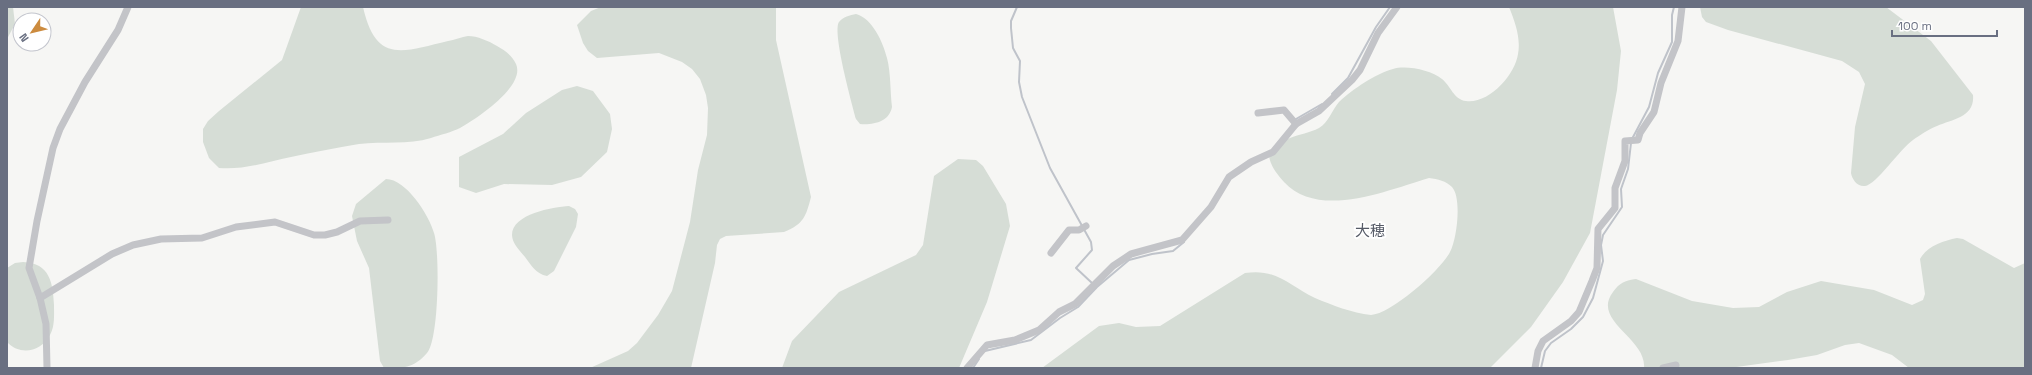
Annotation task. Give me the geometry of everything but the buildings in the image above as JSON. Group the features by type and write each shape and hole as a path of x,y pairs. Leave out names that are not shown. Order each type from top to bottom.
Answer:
{"street":[{"path":"47,368 46,324 40,298 29,268 53,148 60,129 85,82 118,30 128,7"},
{"path":"967,368 987,345 1015,340 1039,330 1059,312 1075,304 1113,266 1130,254 1182,240 1210,207 1229,177 1250,162 1273,152 1296,124 1319,111 1356,76 1378,33 1397,7"},
{"path":"1535,368 1538,351 1543,341 1571,321 1579,312 1592,281 1597,268 1598,229 1615,208 1615,188 1625,161 1625,141 1638,140 1640,133 1654,112 1661,83 1678,41 1678,21 1682,7"},
{"path":"1258,113 1284,110 1296,124"},
{"path":"40,298 112,254 133,245 161,239 202,238 236,227 275,222 314,235 325,235 337,232 360,221 388,220"},
{"path":"1051,253 1069,230 1079,230 1086,226"},
{"path":"1663,368 1676,365"}],"shaded area":[{"path":"7,7 13,7 12,30 7,39"},
{"path":"301,7 363,7 368,25 375,38 383,46 393,50 417,48 468,36 479,38 494,44 508,53 516,64 517,73 514,82 507,92 487,110 457,129 431,138 404,142 359,144 308,153 246,167 219,168 209,158 203,142 203,129 208,121 219,111 282,60"},
{"path":"601,7 776,7 776,40 811,197 803,219 791,229 784,232 726,236 720,239 717,245 715,263 691,368 590,368 628,351 637,343 658,315 672,291 690,222 698,170 707,135 708,108 706,95 700,79 692,69 682,62 659,53 597,58 588,51 583,43 577,25 591,11"},
{"path":"1509,7 1613,7 1621,51 1617,90 1590,233 1563,282 1531,327 1490,368 1042,368 1099,326 1119,323 1136,327 1160,326 1245,273 1266,273 1282,279 1315,298 1342,308 1371,315 1380,313 1391,307 1415,290 1445,260 1453,246 1458,209 1455,192 1452,187 1442,181 1429,178 1374,195 1354,199 1334,201 1316,199 1299,193 1284,182 1272,166 1269,155 1287,139 1312,131 1322,126 1339,102 1351,92 1364,82 1393,69 1411,68 1432,73 1442,79 1458,98 1466,101 1475,101 1492,93 1500,86 1512,71 1518,54 1518,36"},
{"path":"1700,7 1886,7 1931,41 1973,95 1973,102 1967,113 1931,129 1913,140 1875,180 1870,184 1862,186 1857,184 1852,178 1851,173 1855,127 1865,84 1859,72 1842,61 1728,30 1706,22 1702,17"},
{"path":"856,14 862,16 872,25 880,38 889,70 892,107 888,116 880,122 870,124 860,124 856,119 843,69 838,39 839,22 847,16"},
{"path":"577,86 593,91 610,114 612,129 607,152 581,177 552,185 504,184 476,193 459,187 459,157 503,134 526,113 562,90"},
{"path":"958,159 976,160 983,166 1006,204 1010,226 987,302 959,368 782,368 792,341 839,292 916,255 923,245 934,176"},
{"path":"386,179 394,181 409,191 416,199 427,217 434,233 436,243 438,275 436,314 431,345 427,353 417,362 412,365 397,368 384,368 380,361 369,268 357,241 352,216 356,204"},
{"path":"569,206 575,209 578,214 576,227 554,271 547,276 543,275 534,269 515,244 512,238 514,228 519,222 534,213"},
{"path":"1957,238 1963,239 2014,268 2025,263 2025,368 1909,368 1892,355 1859,343 1845,345 1817,355 1729,368 1644,368 1643,357 1614,321 1609,312 1608,302 1615,289 1623,282 1636,279 1692,301 1733,308 1759,307 1787,292 1821,281 1874,290 1912,305 1923,300 1925,294 1920,259 1923,254 1931,247"},
{"path":"15,263 32,263 44,270 53,289 54,317 52,332 46,341 30,350 18,349 7,342 7,268"}],"waterway":[{"path":"1017,7 1011,21 1011,28 1013,48 1020,61 1019,82 1022,97 1050,168 1091,242 1092,250 1076,268 1092,283"},
{"path":"1332,94 1348,78 1376,27 1390,7"},
{"path":"1632,139 1649,107 1658,73 1672,42 1672,15 1674,7"},
{"path":"1296,119 1322,104"},
{"path":"1541,368 1545,351 1551,343 1571,329 1583,317 1593,298 1603,261 1601,245 1603,235 1622,207 1621,189 1628,169 1631,143"},
{"path":"985,351 1031,340 1060,318 1078,307 1097,287 1129,260 1152,254 1173,251 1184,242"},
{"path":"973,368 979,359"}],"district":[{"name":"大穂","path":"1370,230"}]}
